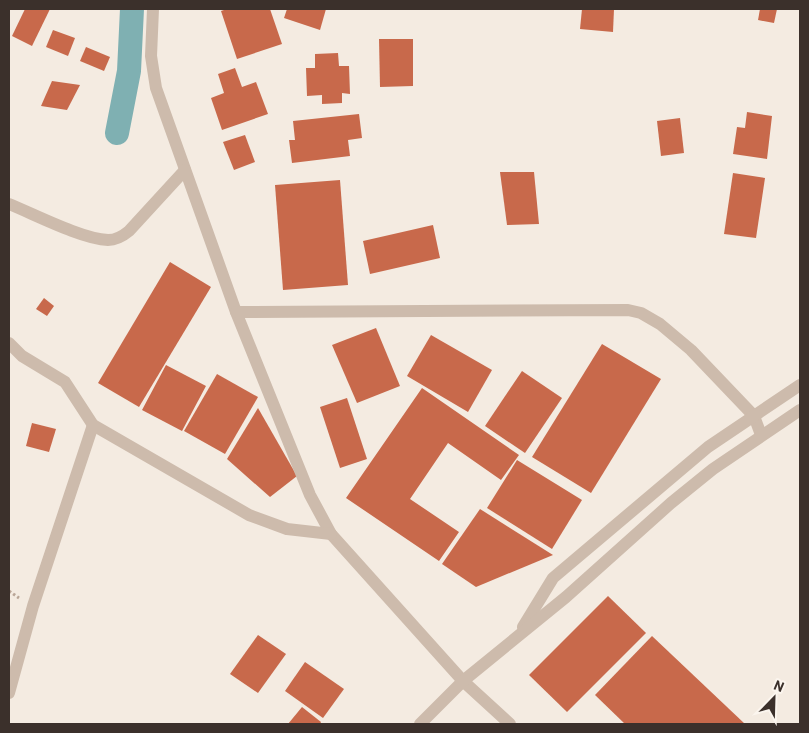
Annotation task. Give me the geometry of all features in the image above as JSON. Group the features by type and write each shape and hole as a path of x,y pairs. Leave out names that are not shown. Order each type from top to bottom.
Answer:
{"street":[{"path":"153,9 151,56 156,88 236,312 310,495 330,534 463,681 510,724"},
{"path":"9,204 70,230 108,240 114,239 129,232 185,170"},
{"path":"236,312 628,310 641,313 672,334 690,350 754,416 761,435"},
{"path":"9,343 22,356 65,382 93,425 249,515 287,529 330,534"},
{"path":"518,636 553,578 708,447 800,385"},
{"path":"420,724 463,681 566,597 671,503 761,435 800,410"},
{"path":"9,693 33,606 93,425"}],"building":[{"path":"25,9 50,9 32,46 12,36"},
{"path":"227,9 270,9 282,44 237,59 221,11"},
{"path":"287,9 326,9 320,30 284,18"},
{"path":"582,9 614,9 613,32 580,29"},
{"path":"760,9 777,9 774,23 758,20"},
{"path":"53,30 75,38 68,56 46,47"},
{"path":"379,39 413,39 413,86 380,87"},
{"path":"86,47 110,57 104,71 80,61"},
{"path":"338,53 339,66 349,66 350,94 342,93 342,103 322,104 322,95 307,96 306,68 315,68 315,54"},
{"path":"235,68 242,87 256,82 268,114 222,130 211,98 224,93 218,74"},
{"path":"52,81 80,85 67,110 41,106"},
{"path":"747,112 772,116 767,159 733,154 737,127 745,128"},
{"path":"359,114 362,138 348,140 350,156 292,163 289,140 295,140 293,121"},
{"path":"680,118 684,153 661,156 657,121"},
{"path":"245,135 255,162 234,170 223,142"},
{"path":"500,172 534,172 539,224 507,225"},
{"path":"733,173 765,178 756,238 724,234"},
{"path":"340,180 348,285 283,290 275,185"},
{"path":"433,225 440,258 370,274 363,241"},
{"path":"170,262 211,287 139,407 98,383"},
{"path":"44,298 54,306 47,316 36,309"},
{"path":"376,328 400,386 357,403 332,345"},
{"path":"431,335 492,370 468,412 407,376"},
{"path":"602,344 661,379 591,493 532,457"},
{"path":"166,365 206,386 182,431 142,410"},
{"path":"522,371 562,398 525,453 485,426"},
{"path":"217,374 258,397 225,454 184,431"},
{"path":"422,388 519,455 501,480 448,443 410,499 459,532 439,561 346,498"},
{"path":"347,398 367,459 340,468 320,407"},
{"path":"258,408 297,476 270,497 227,459"},
{"path":"32,423 56,429 49,452 26,446"},
{"path":"517,460 582,500 552,549 487,508"},
{"path":"480,509 553,555 476,587 442,564"},
{"path":"608,596 646,633 567,712 529,675"},
{"path":"258,635 286,654 258,693 230,674"},
{"path":"652,636 745,724 625,724 595,695"},
{"path":"305,662 344,689 323,718 285,691"},
{"path":"302,707 321,722 320,724 288,724"}],"waterway":[{"path":"117,133 129,71 132,9"}]}
